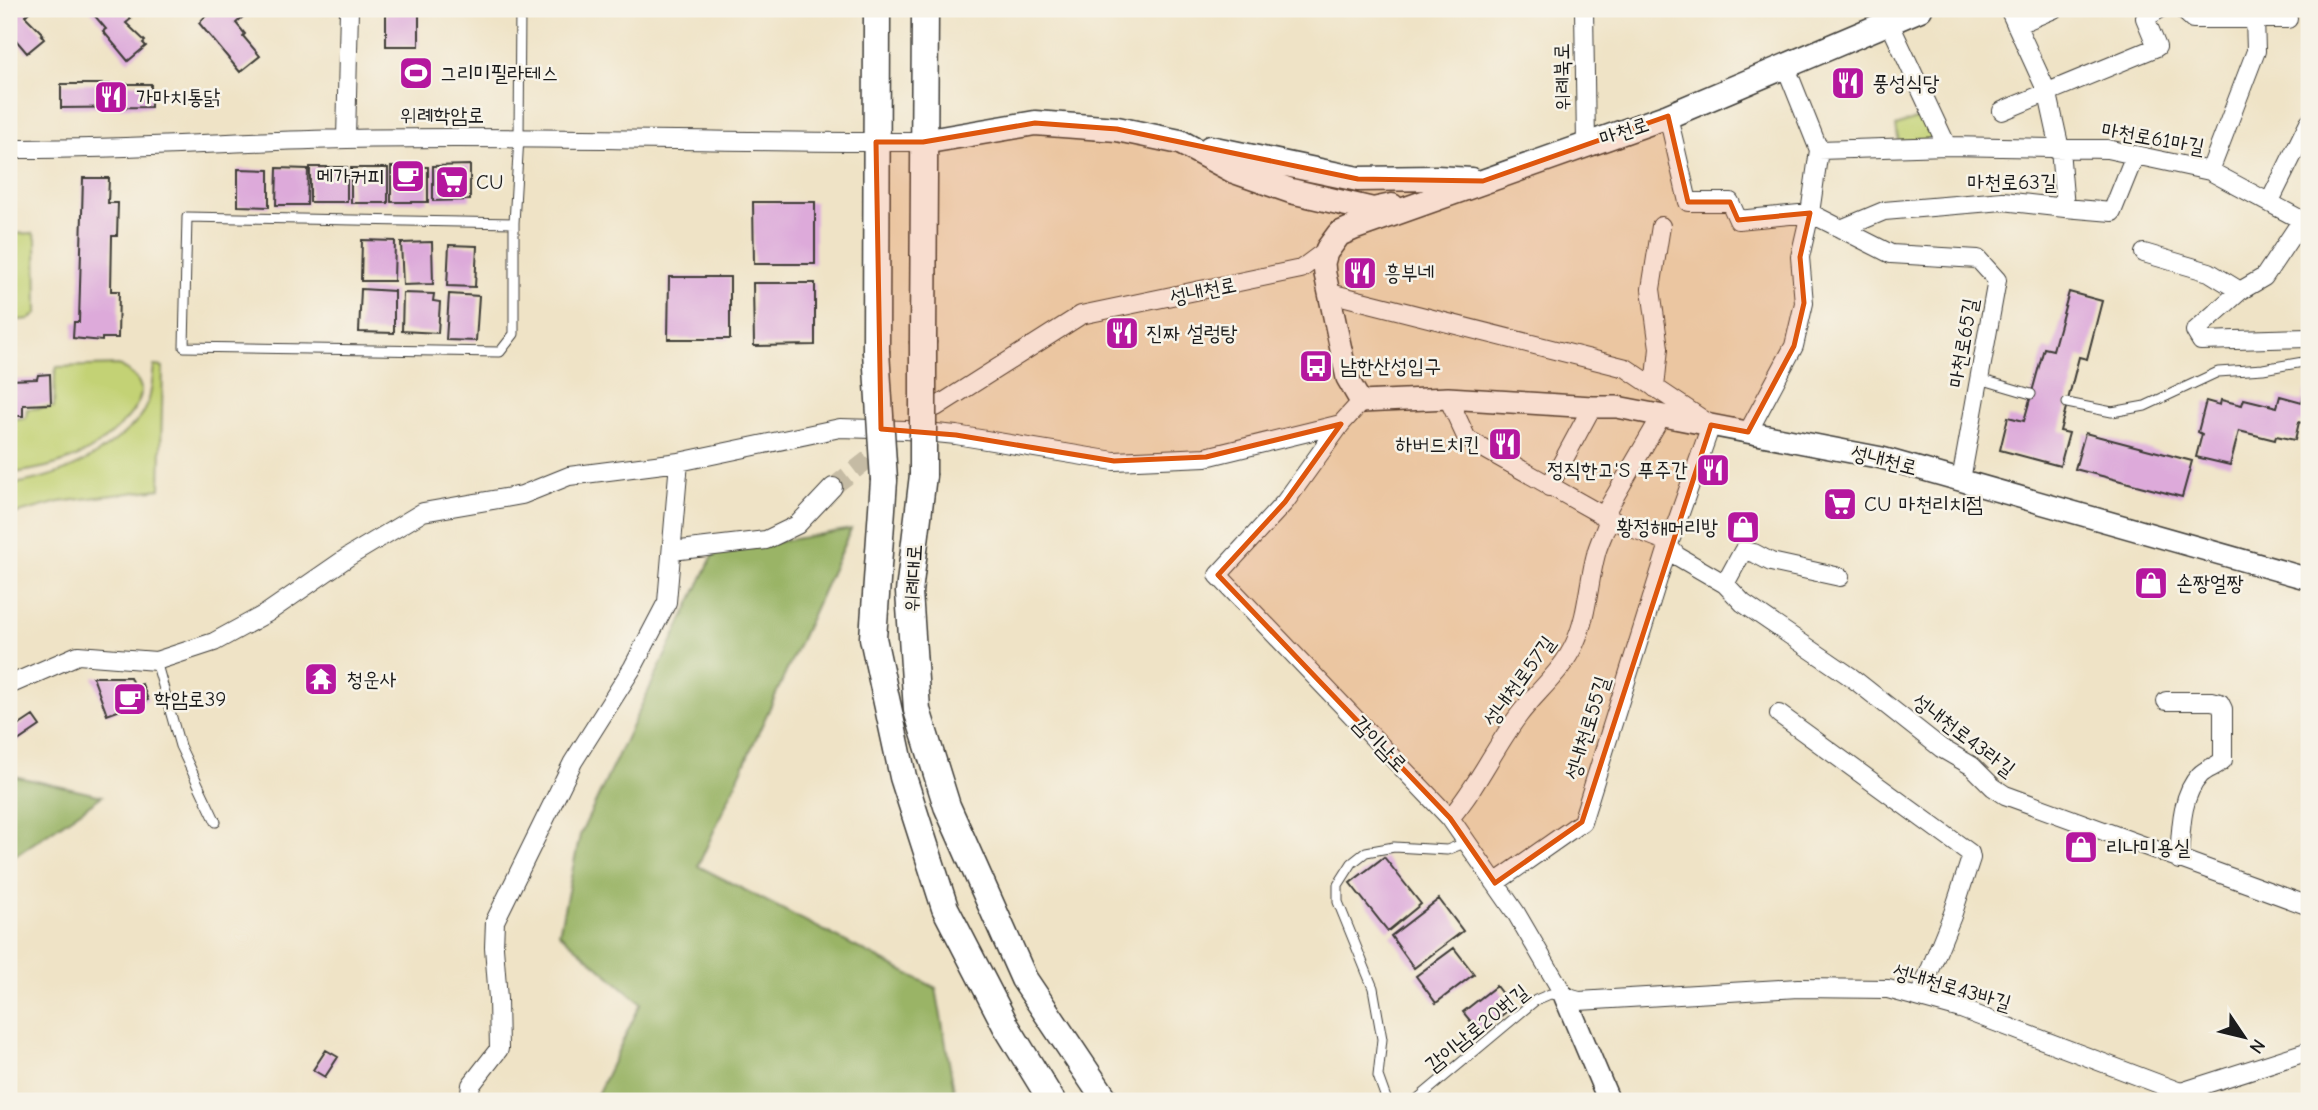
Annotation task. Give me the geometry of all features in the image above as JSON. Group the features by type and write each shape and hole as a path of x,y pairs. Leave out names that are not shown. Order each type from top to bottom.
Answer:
{"main road":[{"name":"위례대로","path":"877,9 876,351 884,480 873,638 903,777 945,908 1006,1026 1052,1101"},
{"name":"위례대로","path":"925,9 923,475 909,592 917,710 947,806 1024,979 1106,1101"},
{"name":"마천로","path":"1328,249 1339,234 1668,117 1920,9"},
{"path":"923,142 1035,122 1117,129 1358,179 1437,178 1483,181"},
{"path":"1180,142 1234,171 1291,191 1373,211 1441,196"}],"street":[{"path":"346,139 349,9"},
{"name":"위례북로","path":"1584,9 1586,144"},
{"path":"2013,17 2054,9"},
{"path":"2002,111 2157,47 2145,18 2160,9"},
{"path":"2182,9 2193,19 2288,19"},
{"name":"마천로63길","path":"1842,229 1884,211 2003,201 2065,208 2060,149 2048,94 2013,17"},
{"path":"2210,171 2256,51 2255,18"},
{"path":"1889,22 1947,146"},
{"path":"1748,432 1794,346 1804,303 1800,257 1810,213 1819,150 1785,65"},
{"path":"1668,117 1688,202 1730,202 1738,220 1810,213"},
{"path":"2270,201 2309,122"},
{"name":"위례학암로","path":"9,149 519,137 923,142"},
{"name":"마천로61마길","path":"1819,150 1947,146 2107,149 2210,171 2306,222"},
{"path":"2065,208 2112,212 2135,155"},
{"name":"마천로65길","path":"1810,213 1891,254 1978,258 1997,280 1961,480"},
{"path":"2306,222 2264,277 2240,291 2195,331 2201,341 2309,338"},
{"path":"1655,388 1659,348 1651,289 1661,226"},
{"path":"9,685 78,655 156,661 214,642 267,613 348,557 423,512 522,495 569,476 679,461 840,428 956,435 1114,461 1206,457 1341,424 1361,402 1347,378 1324,263 1328,249"},
{"name":"성내천로","path":"936,407 1081,316 1301,269 1328,249"},
{"path":"2144,253 2209,272 2240,291"},
{"path":"1330,293 1626,368 1711,425"},
{"path":"1448,397 1467,439 1549,487 1609,519 1662,540 1668,547"},
{"name":"성내천로","path":"1361,402 1448,397 1618,407 1661,415 1882,458 2309,579"},
{"path":"1549,487 1592,407"},
{"name":"성내천로57길","path":"1450,818 1468,797 1519,715 1556,674 1574,645 1585,617 1596,551 1609,519 1608,508 1661,415"},
{"name":"감이남로","path":"1341,424 1285,502 1218,575 1450,818 1516,913 1565,997 1609,1101"},
{"name":"성내천로55길","path":"1495,883 1581,822 1668,547 1711,425"},
{"path":"469,1101 471,1085 499,1049 495,920 573,762 633,667 667,602 679,461"},
{"path":"672,551 766,540 797,525 833,487"},
{"name":"성내천로43라길","path":"1668,547 1677,556 1725,584 1743,603 1851,677 1941,748 1972,766 2005,796 2309,906"},
{"path":"1725,584 1743,551 1770,562 1840,577"},
{"path":"2166,701 2212,701 2220,703 2223,709 2223,760 2204,771 2190,788 2181,824 2179,860"},
{"path":"1779,715 1970,853 1964,882 1919,997"},
{"name":"성내천로43바길","path":"1565,997 1579,1001 1798,988 1888,989 1961,1009 2204,1101"},
{"path":"2181,1093 2309,1051"}],"lane":[{"path":"514,223 187,217 184,346 500,352 514,334 520,9"},
{"path":"2067,403 2112,412 2145,406 2218,372 2263,369 2309,361"},
{"path":"1980,379 2031,394"},
{"path":"156,661 180,746 216,822"},
{"path":"1387,1101 1378,1076 1381,1039 1373,988 1338,902 1338,885 1352,863 1366,852 1394,847 1447,850 1467,842"},
{"name":"감이남로20번길","path":"1415,1101 1536,1000 1550,994 1565,997"}],"highlighted area":[{"path":"1668,116 1688,202 1730,202 1738,220 1810,213 1800,257 1804,303 1794,346 1748,432 1711,425 1582,822 1495,883 1450,818 1218,575 1285,502 1341,424 1206,457 1114,461 956,435 881,429 876,142 923,142 1035,123 1117,129 1358,179 1483,181"}],"green space":[{"path":"1925,116 1935,139 1899,143 1896,126"},
{"path":"33,233 36,239 37,313 30,319 9,321 9,234"},
{"path":"119,365 137,380 141,392 138,403 122,424 90,450 64,462 9,474 9,419 26,418 27,409 54,407 57,367"},
{"path":"154,366 163,367 160,489 59,502 15,514 9,509 9,485 55,474 81,463 107,447 135,423 148,403"},
{"path":"851,529 698,866 936,988 956,1101 594,1101 641,1003 559,933 580,835 714,553"},
{"path":"9,775 102,796 9,860"}],"building":[{"path":"9,9 27,9 29,12 25,16 43,34 41,35 44,39 27,53 9,32"},
{"path":"89,9 122,9 131,19 126,23 145,41 143,43 146,46 128,61"},
{"path":"212,9 252,9 236,23 260,56 240,72 199,23"},
{"path":"386,9 419,9 419,46 386,46"},
{"path":"61,84 151,84 151,107 61,108"},
{"path":"470,165 470,200 433,201 433,166"},
{"path":"310,167 347,167 347,202 310,202"},
{"path":"391,167 428,167 428,202 391,202"},
{"path":"277,168 308,169 307,205 276,205"},
{"path":"351,168 388,168 388,203 351,203"},
{"path":"238,169 269,170 269,207 238,206"},
{"path":"83,178 109,178 108,203 118,203 117,236 112,236 111,291 119,291 118,338 102,338 102,341 73,338 74,322 79,322"},
{"path":"753,202 815,202 815,264 754,264"},
{"path":"362,240 395,241 394,281 361,281"},
{"path":"432,242 433,284 403,285 401,243"},
{"path":"449,245 477,246 475,287 447,286"},
{"path":"669,277 730,277 730,339 668,339"},
{"path":"753,283 815,283 815,345 754,346"},
{"path":"361,289 394,291 394,333 359,332"},
{"path":"2069,292 2102,301 2087,359 2079,357 2060,431 2069,433 2060,466 2000,450 2008,417 2024,421 2044,348 2053,350"},
{"path":"403,293 434,294 433,301 440,302 438,333 402,331"},
{"path":"449,294 479,296 476,341 446,340"},
{"path":"50,374 51,404 23,405 23,416 9,416 9,380 37,379 38,375"},
{"path":"2305,390 2309,391 2309,425 2299,422 2295,440 2276,436 2275,440 2239,431 2230,465 2196,457 2202,434 2198,432 2206,401 2220,405 2221,400 2242,405 2244,399 2277,407 2280,396 2302,402"},
{"path":"2085,433 2192,461 2182,497 2075,469"},
{"path":"93,677 130,677 134,687 142,684 148,700 107,715"},
{"path":"33,716 40,726 9,747 9,732"},
{"path":"1384,857 1421,904 1388,931 1350,883"},
{"path":"1439,899 1463,931 1414,968 1391,936"},
{"path":"1454,948 1474,974 1436,1003 1416,976"},
{"path":"1496,986 1512,1007 1480,1033 1463,1012"},
{"path":"326,1050 338,1057 325,1077 313,1070"}],"tunnel":[{"path":"833,487 888,444"}],"place":[{"name":"그리미필라테스","path":"416,73"},
{"name":"풍성식당","path":"1848,83"},
{"name":"가마치통닭","path":"111,97"},
{"name":"메가커피","path":"408,176"},
{"name":"CU","path":"452,182"},
{"name":"흥부네","path":"1360,273"},
{"name":"진짜 설렁탕","path":"1122,333"},
{"name":"남한산성입구","path":"1316,366"},
{"name":"하버드치킨","path":"1505,444"},
{"name":"정직한고'S 푸주간","path":"1713,470"},
{"name":"CU 마천리치점","path":"1840,504"},
{"name":"황정해머리방","path":"1743,527"},
{"name":"손짱얼짱","path":"2151,583"},
{"name":"청운사","path":"321,679"},
{"name":"학암로39","path":"130,699"},
{"name":"리나미용실","path":"2081,847"}]}
